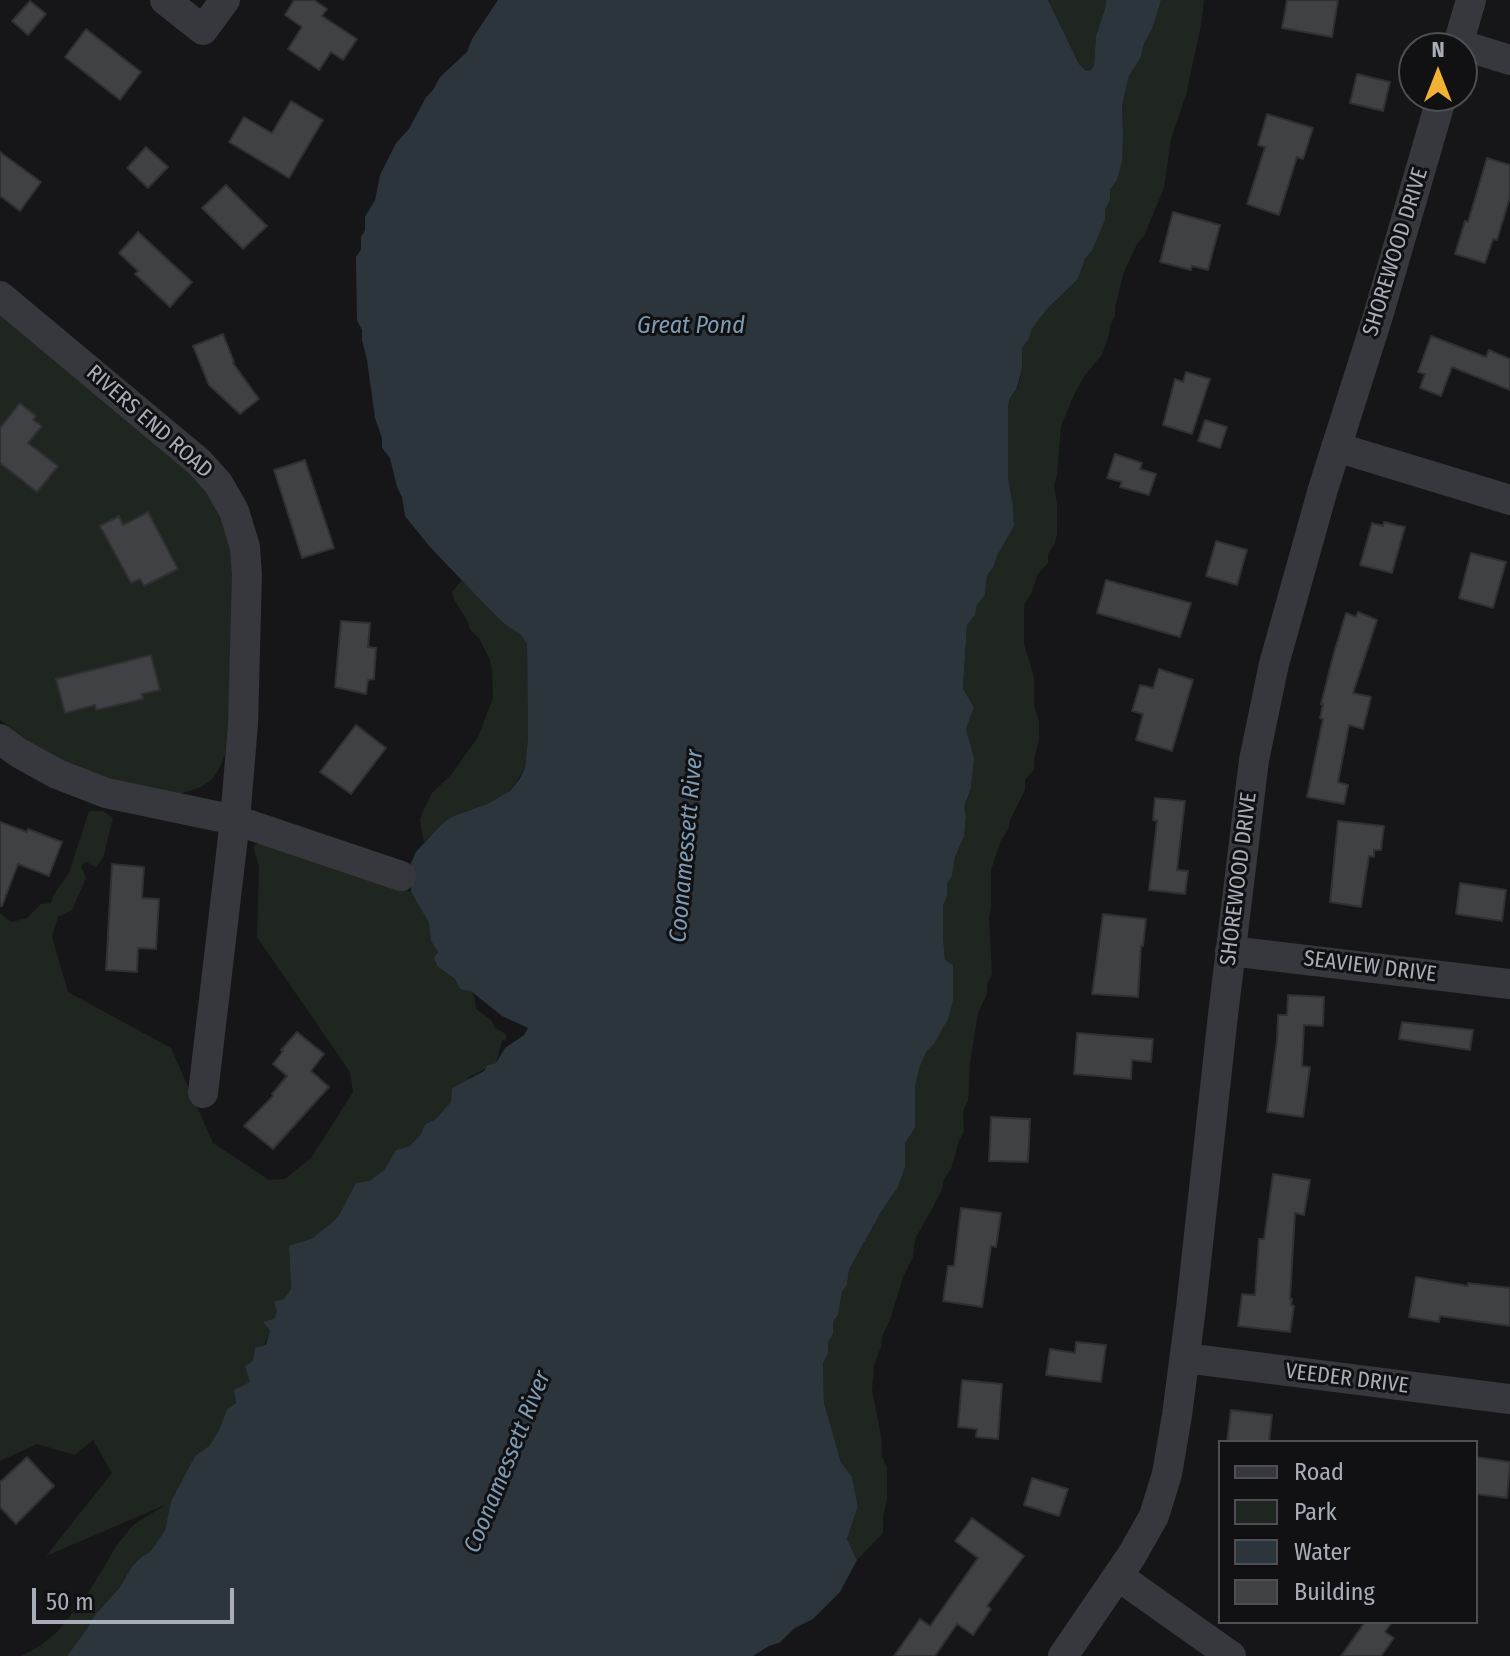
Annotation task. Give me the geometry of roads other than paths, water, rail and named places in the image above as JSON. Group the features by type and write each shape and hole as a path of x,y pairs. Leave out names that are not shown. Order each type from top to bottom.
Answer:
{"street":[{"path":"165,0 203,30 225,0"},
{"path":"1461,32 1471,0"},
{"path":"1478,52 1510,60"},
{"name":"SHOREWOOD DRIVE","path":"1063,1656 1118,1576 1154,1516 1167,1474 1185,1358 1254,760 1274,664 1437,112"},
{"name":"RIVERS END ROAD","path":"0,296 199,462 218,483 234,511 245,547 243,724 203,1093"},
{"path":"1336,447 1510,500"},
{"path":"0,739 57,774 106,793 235,820 401,876"},
{"name":"SEAVIEW DRIVE","path":"1230,951 1510,984"},
{"name":"VEEDER DRIVE","path":"1185,1358 1510,1399"},
{"path":"1118,1576 1231,1656"}],"water":[{"name":"Great Pond","path":"498,0 1048,0 1079,64 1086,71 1094,66 1096,36 1106,0 1161,0 1141,57 1129,76 1122,106 1122,161 1117,180 1110,190 1105,220 1078,279 1047,309 1022,348 1022,368 1008,407 1008,477 1014,526 987,576 985,595 967,625 963,689 974,707 966,729 974,758 971,788 964,807 964,837 955,857 943,906 945,960 953,965 953,1000 948,1019 926,1052 919,1069 915,1088 915,1128 905,1143 905,1167 898,1187 849,1270 823,1363 824,1403 841,1462 852,1477 858,1506 847,1539 857,1560 840,1592 813,1619 795,1628 779,1643 753,1656 67,1656 131,1568 151,1551 165,1530 171,1501 195,1456 209,1446 227,1409 236,1403 234,1390 250,1382 245,1366 253,1361 255,1348 266,1345 270,1330 263,1322 274,1319 277,1311 274,1302 284,1299 291,1289 289,1246 313,1238 338,1217 356,1183 370,1181 384,1170 396,1150 410,1146 425,1124 436,1119 451,1102 452,1088 496,1063 505,1048 524,1035 528,1028 502,1016 472,992 460,989 455,979 438,967 434,958 438,952 431,941 429,923 411,892 411,863 416,852 451,817 487,804 510,791 525,768 528,738 527,644 430,547 405,516 390,458 382,448 362,330 357,320 356,257 361,250 365,217 375,200 380,175 396,143 409,129 426,97 440,77 467,52"}],"water label":[{"name":"Coonamessett River","path":"687,846"},
{"name":"Coonamessett River","path":"508,1462"}]}
